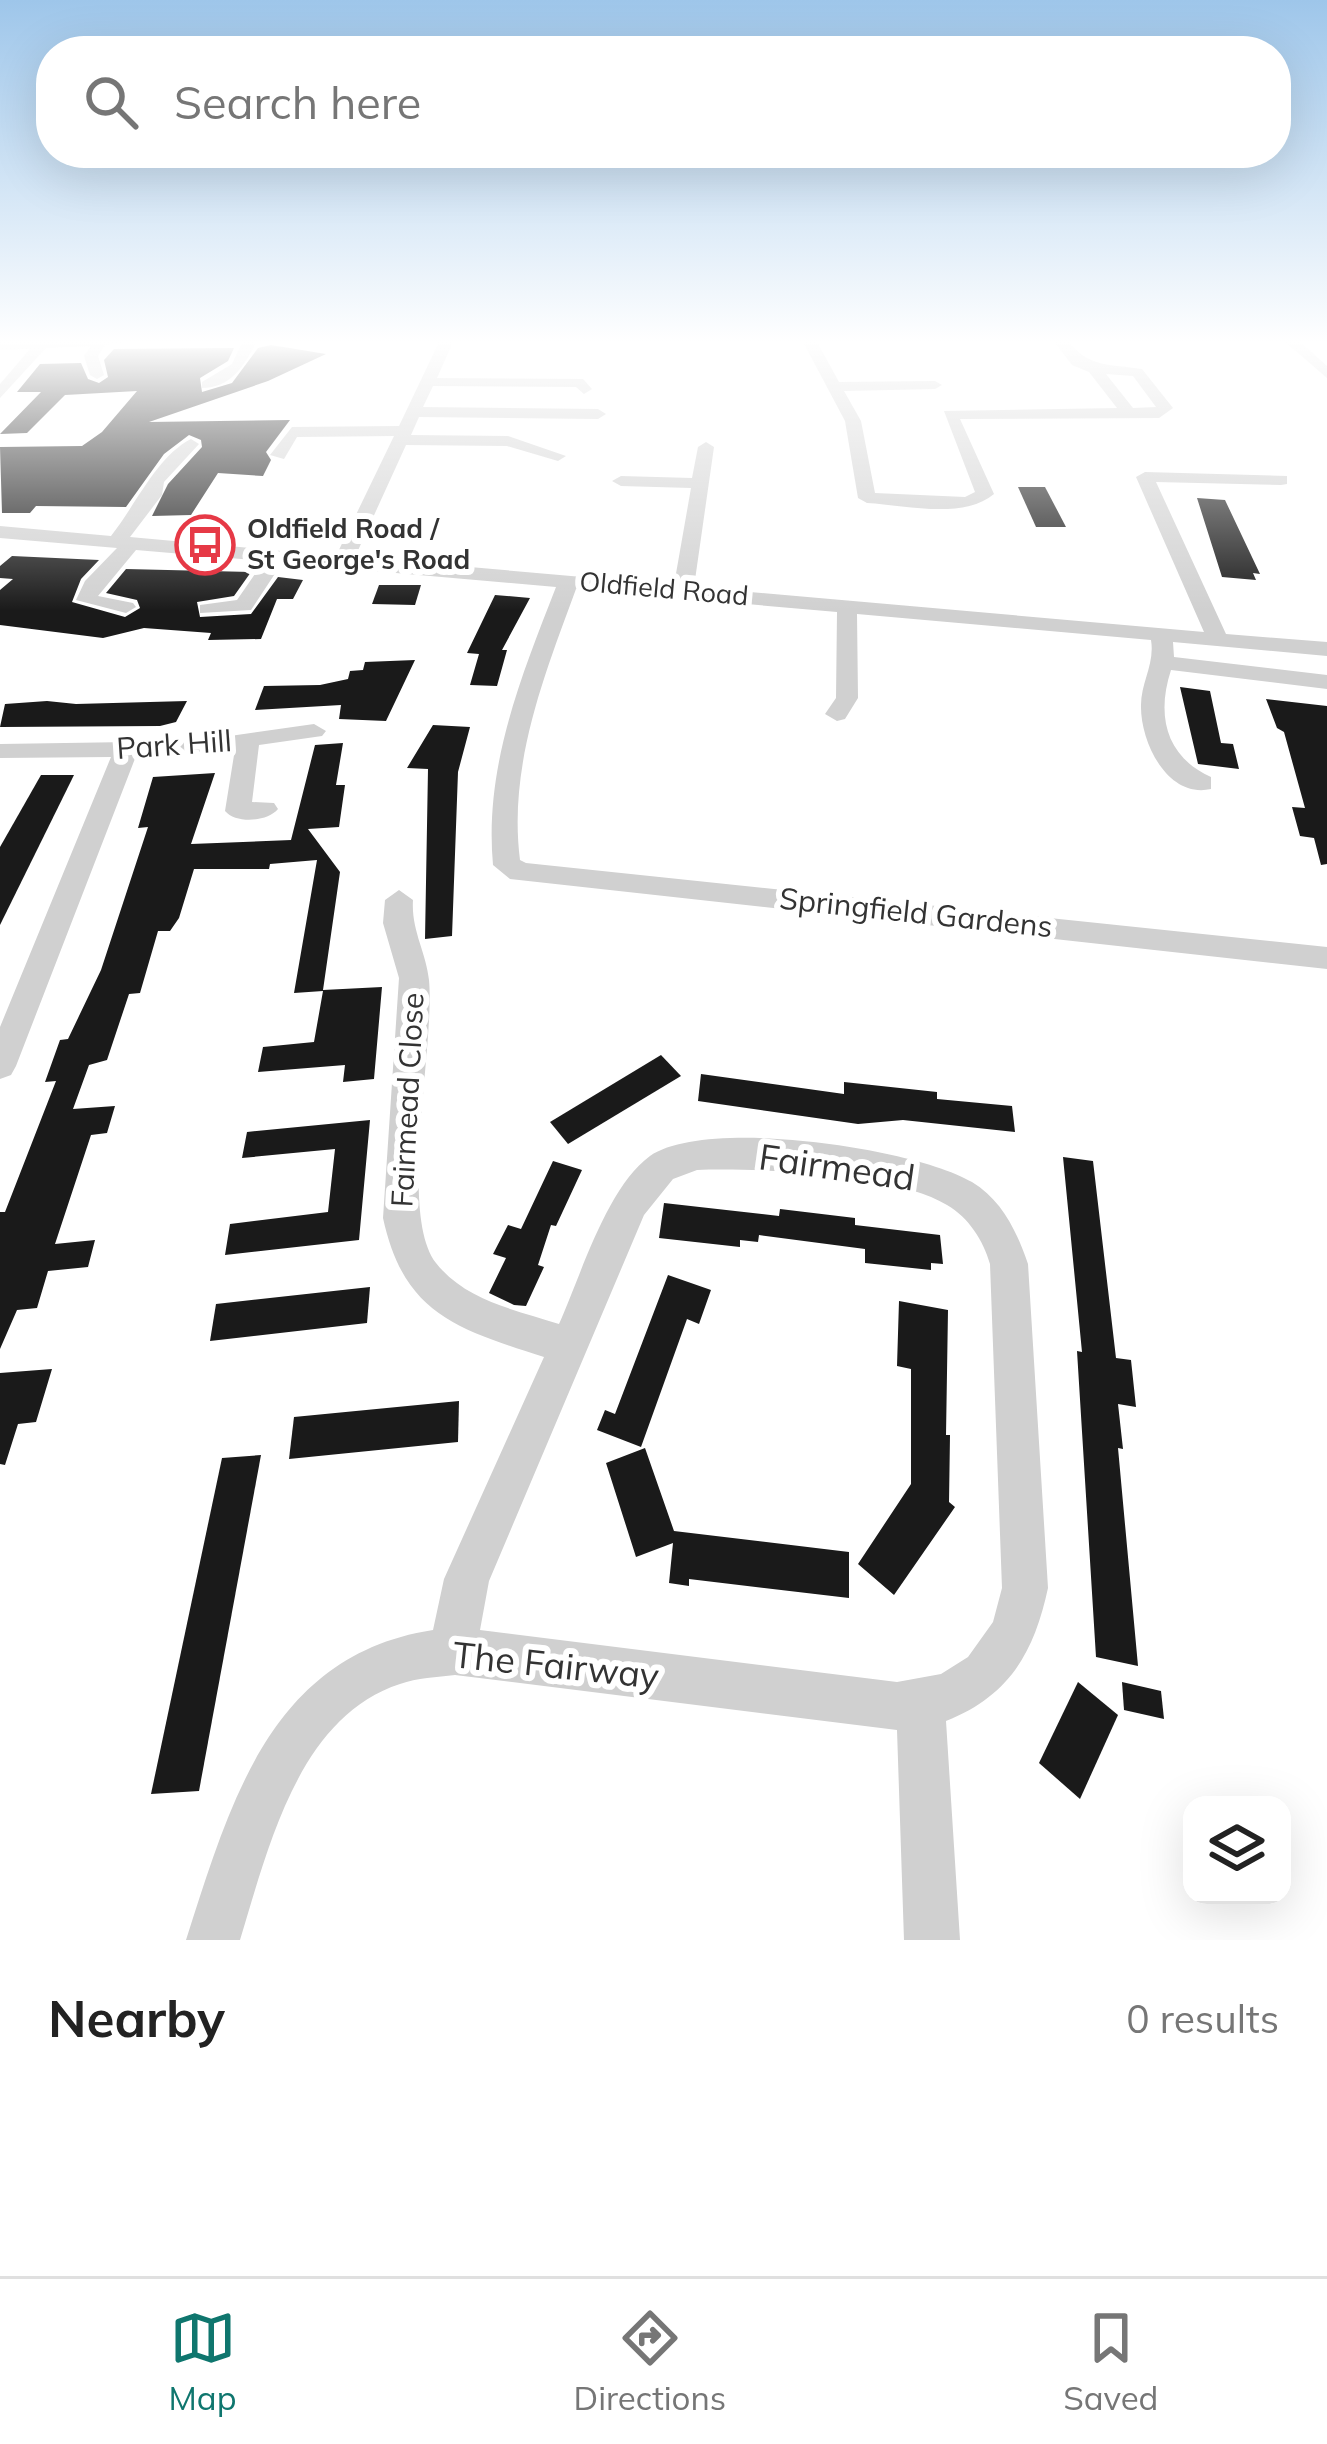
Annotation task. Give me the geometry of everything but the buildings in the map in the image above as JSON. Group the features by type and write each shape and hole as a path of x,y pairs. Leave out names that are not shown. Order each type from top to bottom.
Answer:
{"street":[{"path":"344,560 405,431"},
{"path":"854,431 865,496 871,500 986,504 957,431"},
{"path":"278,455 292,433 508,441 558,456"},
{"path":"126,607 86,603 92,585 153,495 155,481 191,444"},
{"path":"683,591 706,447"},
{"path":"1218,640 1145,477 1281,480"},
{"path":"621,481 701,483"},
{"name":"Oldfield Road","path":"0,532 1327,650"},
{"path":"207,609 244,606 278,554"},
{"name":"Springfield Gardens","path":"569,580 518,728 501,836 507,866 520,872 1327,958"},
{"path":"837,714 847,698 847,605"},
{"path":"1161,635 1166,663 1152,705 1156,728 1176,771 1202,783"},
{"path":"1166,663 1327,682"},
{"path":"248,739 314,731"},
{"name":"Park Hill","path":"0,752 126,750 248,739 238,811 266,809"},
{"path":"3,1050 126,750"},
{"name":"Fairmead Close","path":"387,916 414,978 401,1218 405,1249 417,1276 435,1295 567,1346"},
{"name":"Fairmead","path":"454,1651 467,1579 567,1346 642,1187 669,1162 688,1155 733,1154 914,1174 976,1205 1003,1243 1009,1264 1025,1588 1015,1631 984,1679 921,1705"},
{"name":"The Fairway","path":"213,1940 255,1808 276,1765 331,1694 386,1664 427,1652 454,1651 921,1705"},
{"path":"921,1705 932,1940"}],"place":[{"name":"Oldfield Road / St George's Road","path":"205,545"}]}
